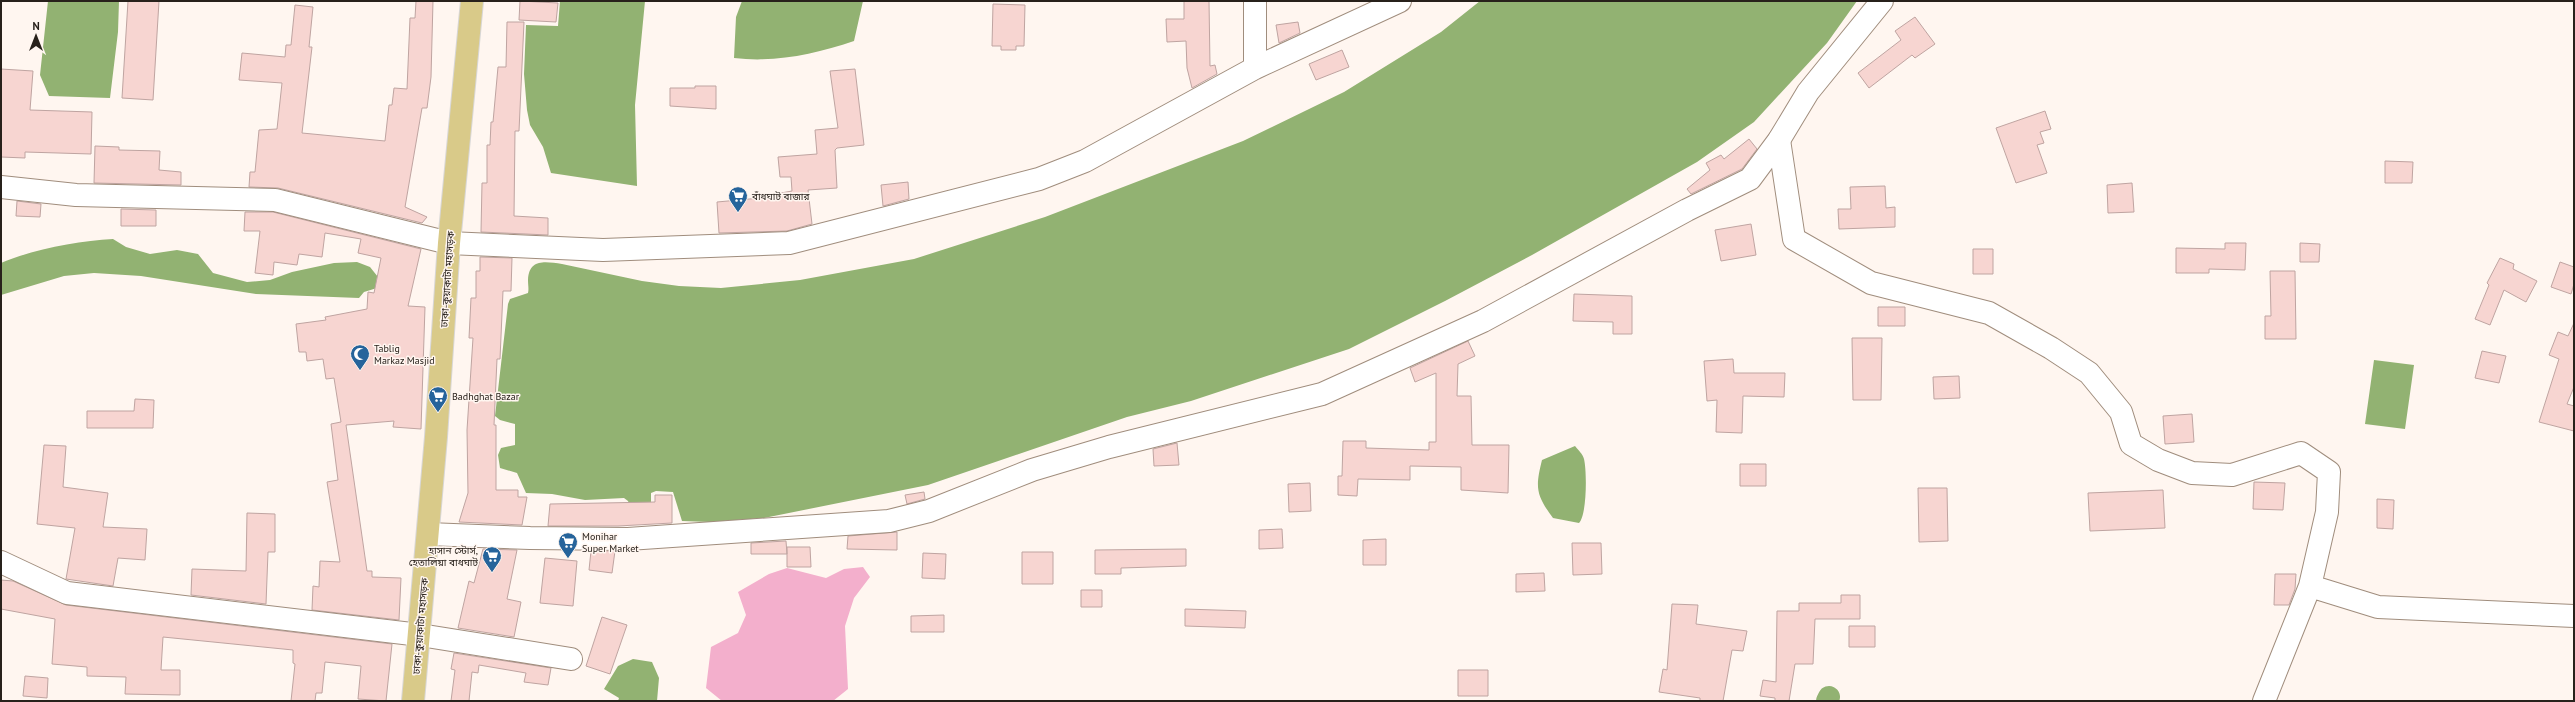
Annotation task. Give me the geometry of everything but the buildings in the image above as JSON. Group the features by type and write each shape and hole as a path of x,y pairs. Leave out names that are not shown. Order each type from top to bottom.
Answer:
{"main road":[{"name":"ঢাকা-কুয়াকাটা মহাসড়ক","path":"412,701 420,635 449,243 472,1"}],"street":[{"path":"1255,1 1255,68"},
{"path":"1,187 76,195 275,200 449,243 603,250 789,243 1039,179 1085,161 1255,68 1400,1"},
{"path":"428,534 530,538 628,539 889,521 929,511 1032,470 1216,419 1322,394 1483,321 1687,210 1750,179 1779,140 1808,92 1882,1"},
{"path":"1779,140 1794,239 1871,283 1989,313 2051,348 2089,373 2121,412 2131,444 2158,460 2192,473 2232,475 2301,453 2329,472 2327,512 2310,586 2264,701"},
{"path":"1,562 67,593 420,635 571,659"},
{"path":"2310,586 2378,607 2574,616"}],"shaded area":[{"path":"48,1 119,1 118,32 110,98 49,96 40,75"},
{"path":"560,1 645,1 635,105 637,186 551,173 543,147 530,125 527,110 524,74 526,25 558,26"},
{"path":"742,1 863,1 854,41 825,50 795,56 749,59 734,58 736,17"},
{"path":"1480,1 1857,1 1827,43 1754,122 1697,162 1532,255 1349,349 1191,401 1127,417 928,485 764,518 710,522 682,521 673,492 656,491 651,493 651,517 630,506 628,501 624,498 585,500 552,494 526,493 517,473 500,468 498,455 501,448 515,445 515,424 500,420 495,416 508,304 510,299 528,293 529,273 531,268 539,263 544,262 562,264 642,281 679,286 721,288 800,280 914,259 1045,217 1243,141 1344,92 1441,32"},
{"path":"113,239 126,247 150,254 177,250 198,254 213,273 247,282 270,280 292,272 334,263 357,262 370,267 378,277 377,288 364,292 359,298 256,294 141,276 94,273 64,276 1,295 1,263 56,246"},
{"path":"2374,360 2414,365 2405,429 2365,424"},
{"path":"1575,446 1582,454 1586,473 1584,511 1579,523 1553,518 1543,503 1538,491 1538,478 1542,460"},
{"path":"863,567 870,577 854,598 845,626 848,689 833,701 722,701 706,688 711,647 738,633 746,615 738,592 769,574 787,568 826,578 844,569"},
{"path":"633,659 652,662 659,678 657,701 618,701 619,698 604,689 618,666"}],"waterway":[{"path":"1827,701 1829,697"}],"place":[{"name":"বাঁধঘাট বাজার","path":"738,213"},
{"name":"Tablig Markaz Masjid","path":"360,371"},
{"name":"Badhghat Bazar","path":"438,413"},
{"name":"Monihar Super Market","path":"568,559"},
{"name":"হাসান স্টোর্স, হেতালিয়া বাধঘাট","path":"492,573"}]}
